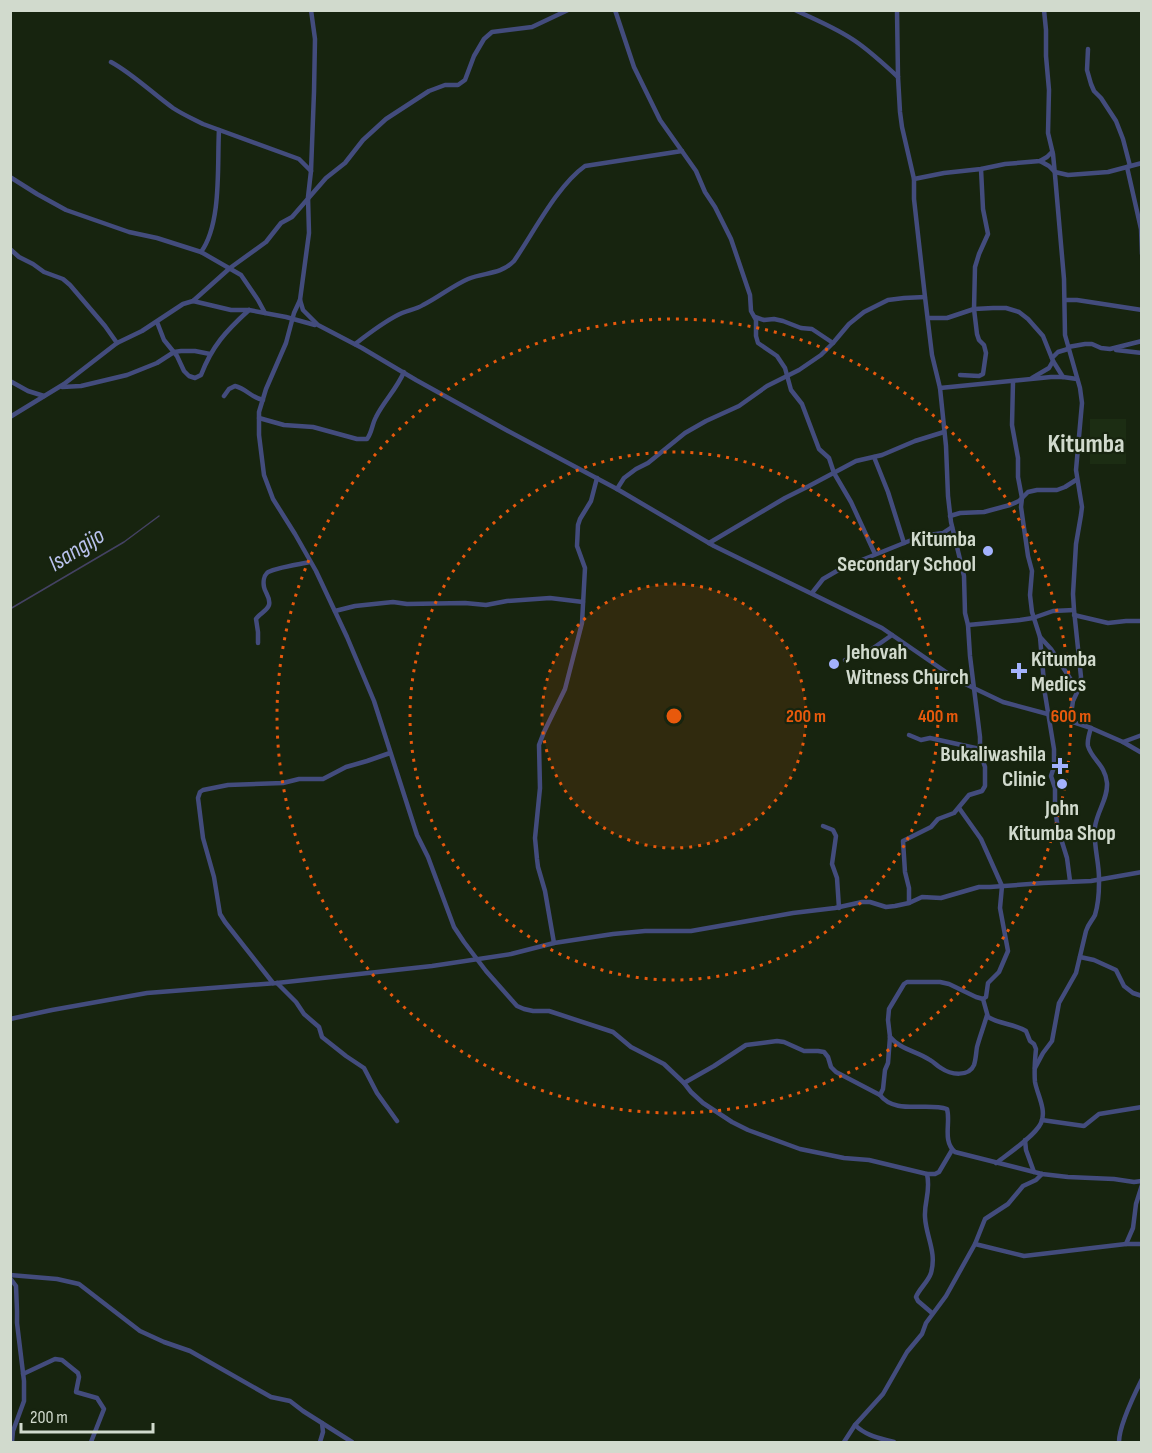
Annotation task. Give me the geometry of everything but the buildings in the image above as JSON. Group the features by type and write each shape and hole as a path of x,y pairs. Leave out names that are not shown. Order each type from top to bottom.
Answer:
{"street":[{"path":"311,10 315,39 311,171 308,197 309,233 300,300 286,343 269,380 259,418 262,466 270,492 335,611 374,701 417,835 428,857 454,927 517,1005 533,1011 549,1011 608,1029 632,1047 664,1064 703,1103 748,1130 800,1149 837,1157 869,1160 927,1174 937,1174 952,1150 946,1129 947,1108 902,1106 888,1102 880,1095 836,1072 824,1052 804,1051 777,1041 746,1045 684,1083"},
{"path":"10,417 59,387 117,343 157,322 183,304 193,301 230,268 266,242 281,223 292,217 326,178 345,163 363,140 396,112 429,91 445,85 458,85 465,80 474,56 484,39 492,32 532,27 568,10"},
{"path":"615,10 634,67 665,129 696,171 731,239 750,295 751,310 758,324 756,336 758,343 777,356 788,375 791,390 802,404 818,446 829,459 875,554"},
{"path":"795,10 857,42 898,77"},
{"path":"897,10 898,77 902,127 914,179 914,199 932,355 940,388 947,455 948,496 952,527 963,570 965,613 980,749 985,767 982,791 965,798 954,813 938,819 931,827 903,841 909,903"},
{"path":"1044,10 1049,90 1048,133 1055,172 1065,300 1065,335 1080,388 1082,410 1076,462 1076,480 1082,507 1074,566 1074,613 1081,677 1070,721"},
{"path":"1088,49 1087,70 1091,84 1116,121 1129,167 1142,254"},
{"path":"111,62 174,109 203,124 299,159 311,171"},
{"path":"201,252 210,237 215,212 219,130"},
{"path":"355,344 383,323 424,305 454,286 468,279 498,272 508,267 559,192 573,175 585,166 682,151"},
{"path":"914,179 1005,164 1040,161 1052,152"},
{"path":"1040,161 1055,172 1075,175 1108,172 1142,163"},
{"path":"960,375 979,376 983,374 985,368 985,346 977,334 974,309 975,267 988,234 983,209 981,169"},
{"path":"10,177 66,210 129,232 201,252 242,277 265,313"},
{"path":"10,249 22,259 44,272 63,279 70,285 117,343"},
{"path":"206,289 208,304"},
{"path":"617,489 624,478 648,463 685,433 739,406 767,386 821,355 855,319 883,302 898,298 925,297"},
{"path":"300,300 303,310 318,326"},
{"path":"1065,300 1142,310"},
{"path":"193,301 231,310 249,310 293,318 318,326 355,344 508,431 617,489 709,543 892,635 953,677 974,688 1003,702 1091,728 1142,753"},
{"path":"928,318 947,318 974,309 1000,308 1019,312 1041,333 1063,377"},
{"path":"157,322 164,340 174,352 186,374 198,378 218,341 249,310"},
{"path":"755,317 783,321 801,328 812,329 833,343"},
{"path":"1110,349 1142,341"},
{"path":"1029,380 1049,368 1058,352 1068,348 1092,344 1101,348 1142,353"},
{"path":"59,387 81,386 117,378 157,363 174,352 192,351 210,354"},
{"path":"259,418 284,425 313,427 357,439 367,439 376,417 404,372"},
{"path":"940,388 1063,377 1077,379"},
{"path":"10,381 28,391 44,396"},
{"path":"1013,382 1012,425 1018,458 1021,507 1032,571 1030,600 1033,618 1040,637 1045,694 1054,749 1052,776 1055,788 1055,809 1070,881"},
{"path":"224,396 229,389 235,386 263,400"},
{"path":"709,543 785,498 856,461 874,457 944,432"},
{"path":"874,457 904,543"},
{"path":"554,943 545,891 537,867 535,838 540,788 539,745 567,682 582,623 585,568 577,546 578,525 591,501 597,478"},
{"path":"951,516 960,513 984,512 1015,503 1032,491 1057,490 1076,480"},
{"path":"812,593 829,574 922,536 943,533 952,527"},
{"path":"258,643 256,620 269,604 264,586 266,574 273,570 310,562"},
{"path":"335,611 354,606 393,602 486,605 550,598 583,602"},
{"path":"968,627 1033,618 1053,611 1074,613 1108,622 1142,621"},
{"path":"845,660 869,651 892,635"},
{"path":"1040,637 1077,689"},
{"path":"1035,1068 1052,1041 1059,1003 1076,973 1088,924 1094,915 1099,880 1095,826 1106,797 1107,784 1101,764 1088,744 1091,728"},
{"path":"909,735 921,740 930,738 980,749"},
{"path":"1123,742 1142,735"},
{"path":"390,753 346,767 323,779 228,785 203,790 198,798 203,838 214,877 220,914 275,983 319,1027 322,1037 364,1068 376,1093 397,1121"},
{"path":"958,808 981,839 1002,886 1000,908 1008,951 999,972 988,983 986,997 983,999"},
{"path":"823,826 833,830 836,836 832,864 837,878 839,908"},
{"path":"10,1019 147,993 275,983 478,959 511,954 554,943 634,932 691,931 867,902 889,907 909,903 922,897 941,898 979,887 1099,880 1142,872"},
{"path":"1080,957 1094,960 1116,970 1124,986 1142,996"},
{"path":"880,1095 888,1063 890,1009 904,984 907,982 940,982 983,999"},
{"path":"983,999 988,1017 994,1021 1020,1027 1026,1031 1030,1041 1034,1044 1036,1049 1035,1080 1041,1103 1042,1120 1033,1133 996,1163"},
{"path":"890,1036 896,1043 927,1058 945,1071 956,1074 967,1072 975,1063 987,1014"},
{"path":"1042,1120 1085,1125 1099,1114 1142,1107"},
{"path":"1024,1140 1034,1172"},
{"path":"952,1150 1042,1174 1142,1183 1133,1228 1126,1244"},
{"path":"927,1174 929,1190 924,1215 932,1246 932,1264 929,1278 922,1285 916,1297 932,1313"},
{"path":"844,1443 855,1425 883,1394 907,1352 922,1334 932,1313 946,1296 975,1244 985,1219 1008,1204 1023,1186 1036,1180 1042,1174"},
{"path":"975,1244 1024,1256 1142,1244"},
{"path":"10,1277 16,1286 17,1329 24,1401 13,1431 12,1443"},
{"path":"10,1277 57,1279 79,1284 140,1331 190,1351 271,1397 290,1401 352,1443"},
{"path":"23,1374 55,1359 62,1360 75,1369 79,1377 76,1392 97,1398 104,1409 91,1443"},
{"path":"1119,1443 1120,1431 1142,1379"},
{"path":"320,1443 323,1432 322,1423"},
{"path":"855,1425 873,1437 894,1443"}],"shaded area":[{"path":"1090,419 1126,419 1126,464 1090,464"}],"waterway":[{"name":"Isangijo","path":"10,609 124,542 159,516"}],"place":[{"name":"Kitumba Secondary School","path":"988,551"},
{"name":"Jehovah Witness Church","path":"834,664"},
{"name":"Kitumba Medics","path":"1019,671"},
{"name":"Bukaliwashila Clinic","path":"1060,766"},
{"name":"John Kitumba Shop","path":"1062,784"}],"district":[{"name":"Kitumba","path":"1086,443"}]}
